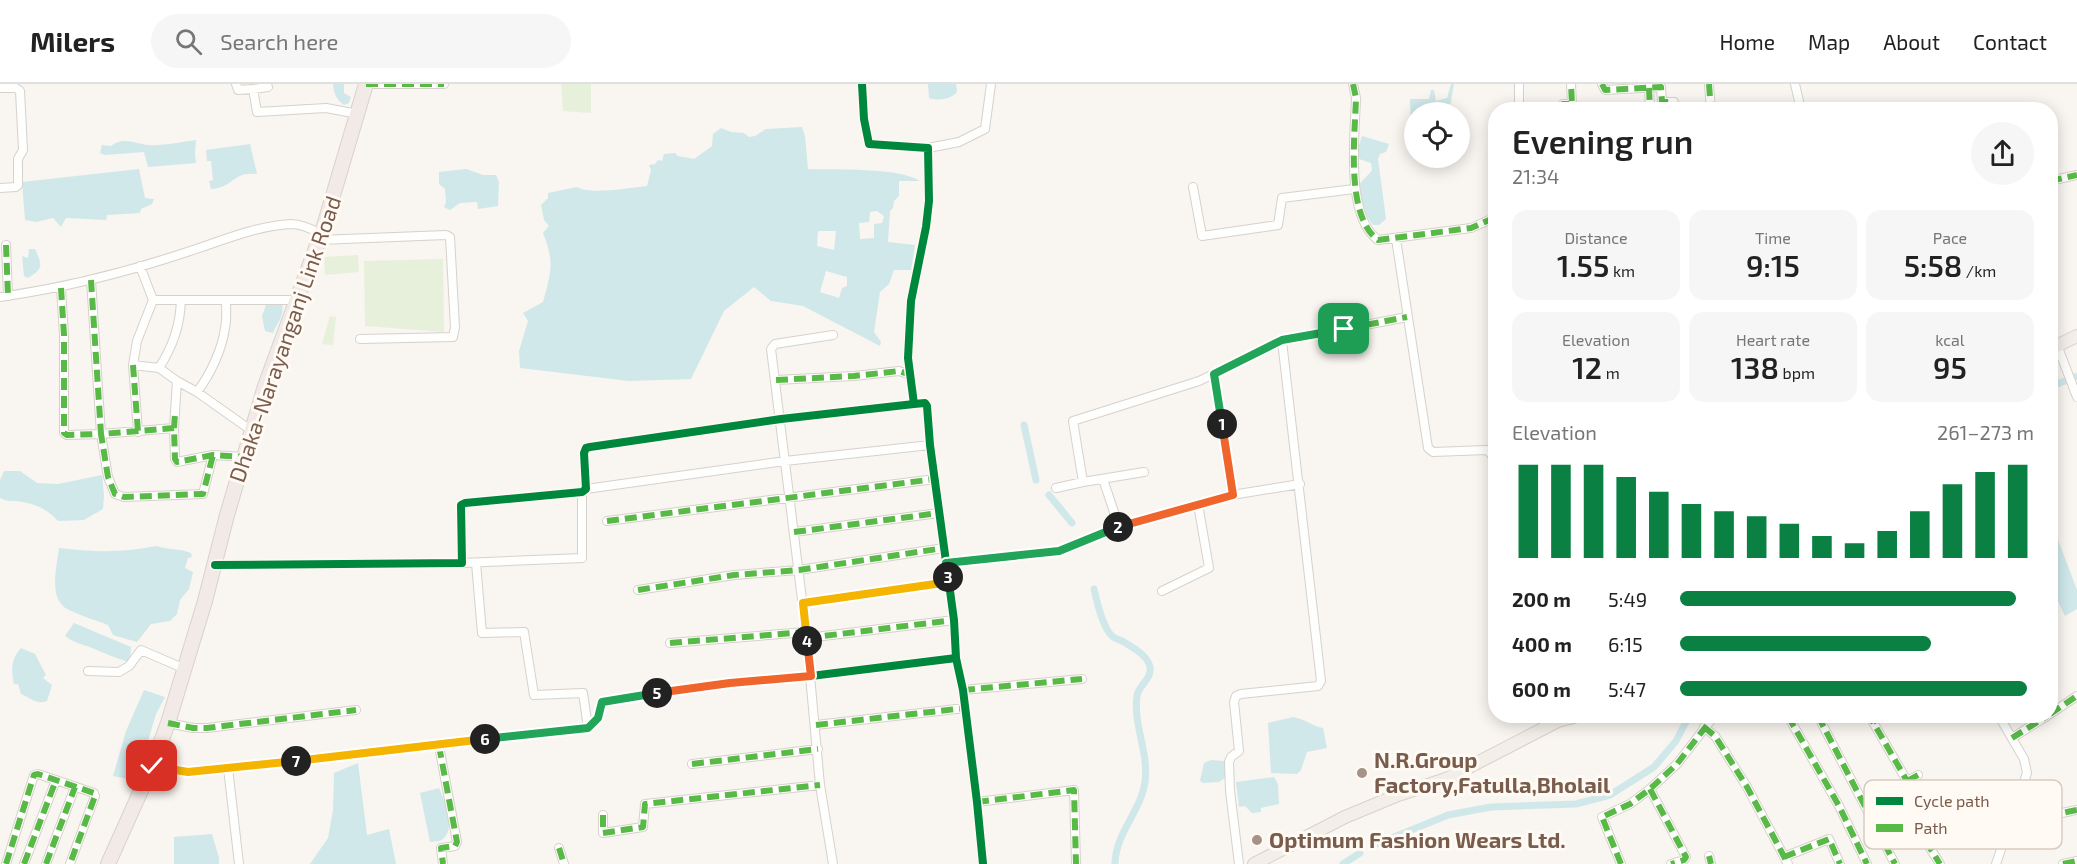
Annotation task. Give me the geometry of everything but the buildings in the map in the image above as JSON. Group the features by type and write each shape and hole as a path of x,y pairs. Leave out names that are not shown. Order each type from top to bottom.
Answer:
{"highway":[{"name":"Dhaka-Narayanganj Link Road","path":"108,864 152,766 168,723 265,386 320,237 366,84"}],"main road":[{"path":"2058,345 2077,336"},
{"path":"1254,864 1345,817 1398,795 1446,779 1548,723"}],"street":[{"path":"236,84 238,90 268,87"},
{"path":"366,84 444,84"},
{"path":"862,84 864,119 869,144 901,148 928,148 959,141 985,129 991,84"},
{"path":"1353,84 1356,98 1354,189 1369,233 1378,240 1396,239 1471,228 1488,221"},
{"path":"1519,84 1519,102"},
{"path":"1571,84 1572,102"},
{"path":"1602,84 1605,90 1661,86 1662,102"},
{"path":"1709,84 1710,102"},
{"path":"1795,84 1799,102"},
{"path":"0,88 16,88 20,91 23,150 18,159 18,185 0,188"},
{"path":"1650,88 1650,102"},
{"path":"253,89 257,112 326,108 358,114"},
{"path":"914,404 908,372 911,302 929,201 928,148"},
{"path":"2058,179 2077,175"},
{"path":"1192,187 1202,237 1278,225 1282,198 1354,189"},
{"path":"6,245 4,296 61,288 217,241 292,224 307,227 320,237 446,235 450,237 455,327 453,337 360,339"},
{"path":"1396,239 1428,448 1433,452 1488,451"},
{"path":"137,432 133,365 137,341 153,300 140,266"},
{"path":"90,280 110,485 115,494 123,497 203,494 213,455"},
{"path":"61,288 64,335 64,433 67,435 137,432 174,428"},
{"path":"153,300 296,300"},
{"path":"159,368 176,337 181,315 181,300"},
{"path":"196,392 206,380 220,348 225,329 226,300"},
{"path":"1083,482 1073,421 1199,381 1282,340 1407,317"},
{"path":"833,335 772,346 771,349 807,635 820,786 833,864"},
{"path":"1239,864 1230,791 1229,762 1231,757 1239,751 1234,702 1236,696 1318,686 1321,681 1282,340"},
{"path":"2058,354 2070,377 2075,393"},
{"path":"133,365 159,368 252,431"},
{"path":"776,380 908,372"},
{"path":"1214,374 1233,495"},
{"path":"177,381 174,428 175,461 213,455 244,458"},
{"path":"215,565 462,564 582,558 584,453 586,448 781,419 925,403 954,620 956,658 963,690 983,864"},
{"path":"462,564 461,505 465,503 584,491 785,462 930,445"},
{"path":"1056,488 1144,472"},
{"path":"607,521 934,479"},
{"path":"1103,479 1119,527"},
{"path":"946,563 1059,551 1119,527 1198,504 1233,495 1300,484"},
{"path":"1162,591 1209,568 1198,504"},
{"path":"794,532 939,513"},
{"path":"638,590 734,575 799,570 944,548"},
{"path":"476,563 482,633 524,632 534,695 583,693 588,728"},
{"path":"803,603 949,582"},
{"path":"670,643 807,635 954,620"},
{"path":"88,671 119,672 129,666 141,650 185,669"},
{"path":"152,766 188,772 588,728 598,718 602,702 607,700 697,686 811,676 956,658"},
{"path":"963,690 1082,679"},
{"path":"2058,710 2076,700"},
{"path":"816,725 965,708"},
{"path":"168,723 207,728 356,710"},
{"path":"1621,864 1602,817 1630,804 1650,789 1677,764 1706,723"},
{"path":"1792,723 1839,806 1867,864"},
{"path":"1822,723 1864,804"},
{"path":"1874,723 1906,780"},
{"path":"2003,723 2024,759 2027,773 2025,780"},
{"path":"2012,738 2036,723"},
{"path":"1704,727 1715,736 1747,787 1786,861 1829,839 1840,864"},
{"path":"439,746 457,842 455,846 441,848 443,864"},
{"path":"692,764 818,749"},
{"path":"228,768 239,864"},
{"path":"6,864 34,775 38,774 94,793 95,796 70,864"},
{"path":"1909,780 1918,775"},
{"path":"24,864 56,780"},
{"path":"603,815 603,833 643,827 645,804 820,786"},
{"path":"46,864 75,787"},
{"path":"1650,789 1686,857 1684,860 1671,864"},
{"path":"977,802 1074,790 1076,864"},
{"path":"2062,813 2077,810"},
{"path":"559,848 564,864"},
{"path":"1887,849 1895,864"},
{"path":"1931,849 1940,864"},
{"path":"1996,864 2001,849"},
{"path":"2063,864 2077,861"}],"green space":[{"path":"561,84 591,84 591,113 563,111"},
{"path":"358,255 359,272 325,275 324,257"},
{"path":"443,259 444,332 365,326 364,261"},
{"path":"330,316 336,317 333,345 322,344"}],"water":[{"path":"333,84 344,84 344,93 351,97 349,103 344,105 339,101"},
{"path":"928,84 956,84 957,92 944,99 929,98"},
{"path":"1451,84 1454,84 1451,102 1410,102 1410,99 1429,99 1431,90 1434,90 1436,101 1447,98"},
{"path":"802,127 808,169 882,171 897,173 920,181 899,181 899,196 890,211 888,242 915,245 911,270 894,270 889,284 880,292 874,332 881,342 880,346 803,306 771,301 754,287 724,311 691,379 629,381 520,368 519,351 528,321 523,313 543,302 550,275 549,252 543,233 549,226 544,220 541,205 548,198 548,193 577,187 601,191 647,186 651,170 649,165 655,164 658,160 662,161 664,154 675,153 678,156 694,159 712,146 713,134 721,128 744,133 749,137 766,129","holes":["877,211 884,216 882,223 874,224 874,238 860,239 859,223 869,222 870,212","818,231 836,231 834,250 817,246","826,271 847,277 847,286 842,288 839,298 820,292"]},
{"path":"1362,136 1389,144 1386,152 1380,154 1378,159 1386,219 1379,225 1373,225 1370,221 1358,194 1359,185 1372,170 1371,163 1359,159 1359,145"},
{"path":"196,140 196,163 148,167 144,152 105,155 100,153 102,145 111,146 120,141 154,145"},
{"path":"250,144 257,174 243,175 219,188 211,189 209,181 213,180 211,161 207,161 206,150"},
{"path":"139,169 145,198 154,199 152,204 141,209 140,213 107,215 106,220 66,218 61,227 53,218 36,222 25,220 22,182"},
{"path":"466,169 483,175 496,175 499,182 498,206 478,209 477,202 460,203 450,210 444,207 445,189 439,184 439,172"},
{"path":"29,249 35,249 40,266 37,272 28,278 24,276 22,256 28,258"},
{"path":"271,302 282,303 283,308 282,316 273,333 265,331 262,316 266,305"},
{"path":"4,471 20,471 37,483 58,484 102,475 103,509 84,520 58,521 38,506 0,498 0,480"},
{"path":"2058,540 2077,590 2077,609 2065,616 2058,602"},
{"path":"156,546 191,553 192,557 188,558 185,568 193,572 189,589 180,600 177,614 170,621 151,624 137,642 113,635 108,625 73,612 59,602 55,579 59,548 108,551"},
{"path":"74,623 131,647 130,662 75,642 65,636"},
{"path":"21,648 35,654 46,675 43,678 52,685 47,701 37,702 21,694 18,684 14,684 13,665 15,656"},
{"path":"144,690 165,697 156,714 139,772 132,780 113,776 126,731"},
{"path":"1293,717 1323,728 1327,748 1307,752 1301,770 1297,774 1271,773 1268,723"},
{"path":"1211,760 1224,761 1226,777 1219,782 1203,783 1200,781 1204,763"},
{"path":"358,763 367,835 389,829 396,864 310,864 328,838 333,810 334,773"},
{"path":"1274,777 1278,784 1279,804 1261,808 1261,812 1252,813 1245,806 1239,807 1236,782"},
{"path":"439,788 446,807 449,828 443,839 430,842 420,793"},
{"path":"212,834 219,864 174,864 174,837"}],"waterway":[{"path":"2058,384 2077,376"},
{"path":"1024,425 1036,480"},
{"path":"1049,495 1072,523"},
{"path":"1094,589 1100,614 1108,632 1140,653 1150,667 1149,675 1138,692 1136,707 1145,760 1145,782 1139,803 1119,843 1115,864"},
{"path":"1377,844 1448,815 1491,807 1576,804 1610,795 1654,767 1676,741 1685,723"},
{"path":"1343,864 1360,853"}],"marked path":[{"path":"366,84 444,84"},
{"path":"1353,84 1356,98 1354,153 1356,194 1360,213 1368,229 1378,240 1471,228 1488,221"},
{"path":"1571,84 1572,102"},
{"path":"1602,84 1605,90 1661,87 1662,102"},
{"path":"1709,84 1710,102"},
{"path":"1649,88 1650,102"},
{"path":"1662,102 1674,102"},
{"path":"2058,179 2077,175"},
{"path":"6,245 8,296"},
{"path":"91,280 101,434 174,428 177,462 213,455 244,457"},
{"path":"61,288 64,335 64,433 67,435 101,434 108,477 115,494 124,497 203,494 213,455"},
{"path":"1214,374 1282,341 1407,317"},
{"path":"133,365 138,432"},
{"path":"776,380 899,371 908,374"},
{"path":"174,428 175,414"},
{"path":"607,521 935,479"},
{"path":"794,532 939,513"},
{"path":"638,590 734,575 799,570 944,548"},
{"path":"803,603 949,582"},
{"path":"807,638 954,620"},
{"path":"670,643 806,632"},
{"path":"963,690 1082,679"},
{"path":"2058,709 2077,696"},
{"path":"816,725 965,708"},
{"path":"168,723 207,728 356,710"},
{"path":"1621,864 1602,817 1630,804 1650,789 1677,764 1709,723"},
{"path":"1792,723 1839,806 1867,864"},
{"path":"1822,723 1864,804"},
{"path":"1874,723 1906,780"},
{"path":"2012,738 2036,723"},
{"path":"1704,727 1715,736 1747,787 1788,864"},
{"path":"439,746 457,842 455,846 441,848 443,864"},
{"path":"692,764 818,749"},
{"path":"6,864 34,775 38,774 94,793 95,796 70,864"},
{"path":"1909,780 1918,775"},
{"path":"24,864 56,780"},
{"path":"603,815 603,833 643,827 645,804 820,785"},
{"path":"46,864 75,787"},
{"path":"1650,789 1686,857 1684,860 1671,864"},
{"path":"977,802 1074,790 1076,864"},
{"path":"2062,813 2077,810"},
{"path":"1784,857 1829,839 1840,864"},
{"path":"559,848 564,864"},
{"path":"1887,849 1895,864"},
{"path":"1931,849 1940,864"},
{"path":"1709,856 1711,864"},
{"path":"2063,864 2077,861"}],"cycle path":[{"path":"862,84 864,119 869,144 928,148 929,201 911,301 908,358 914,404 925,403 927,406 983,864"},
{"path":"215,565 462,563 461,505 582,492 586,489 584,453 586,448 781,419 914,404"},
{"path":"152,766 188,772 588,728 598,719 602,702 607,700 697,686 811,676 956,658"}],"place":[{"name":"N.R.Group Factory,Fatulla,Bholail","path":"1362,773"},
{"name":"Optimum Fashion Wears Ltd.","path":"1257,840"}],"route":[{"path":"152,766 188,772 588,728 598,718 602,702 607,700 697,686 811,676 803,603 949,582 946,563 1059,551 1119,527 1233,495 1214,374 1282,340 1344,329"}]}
